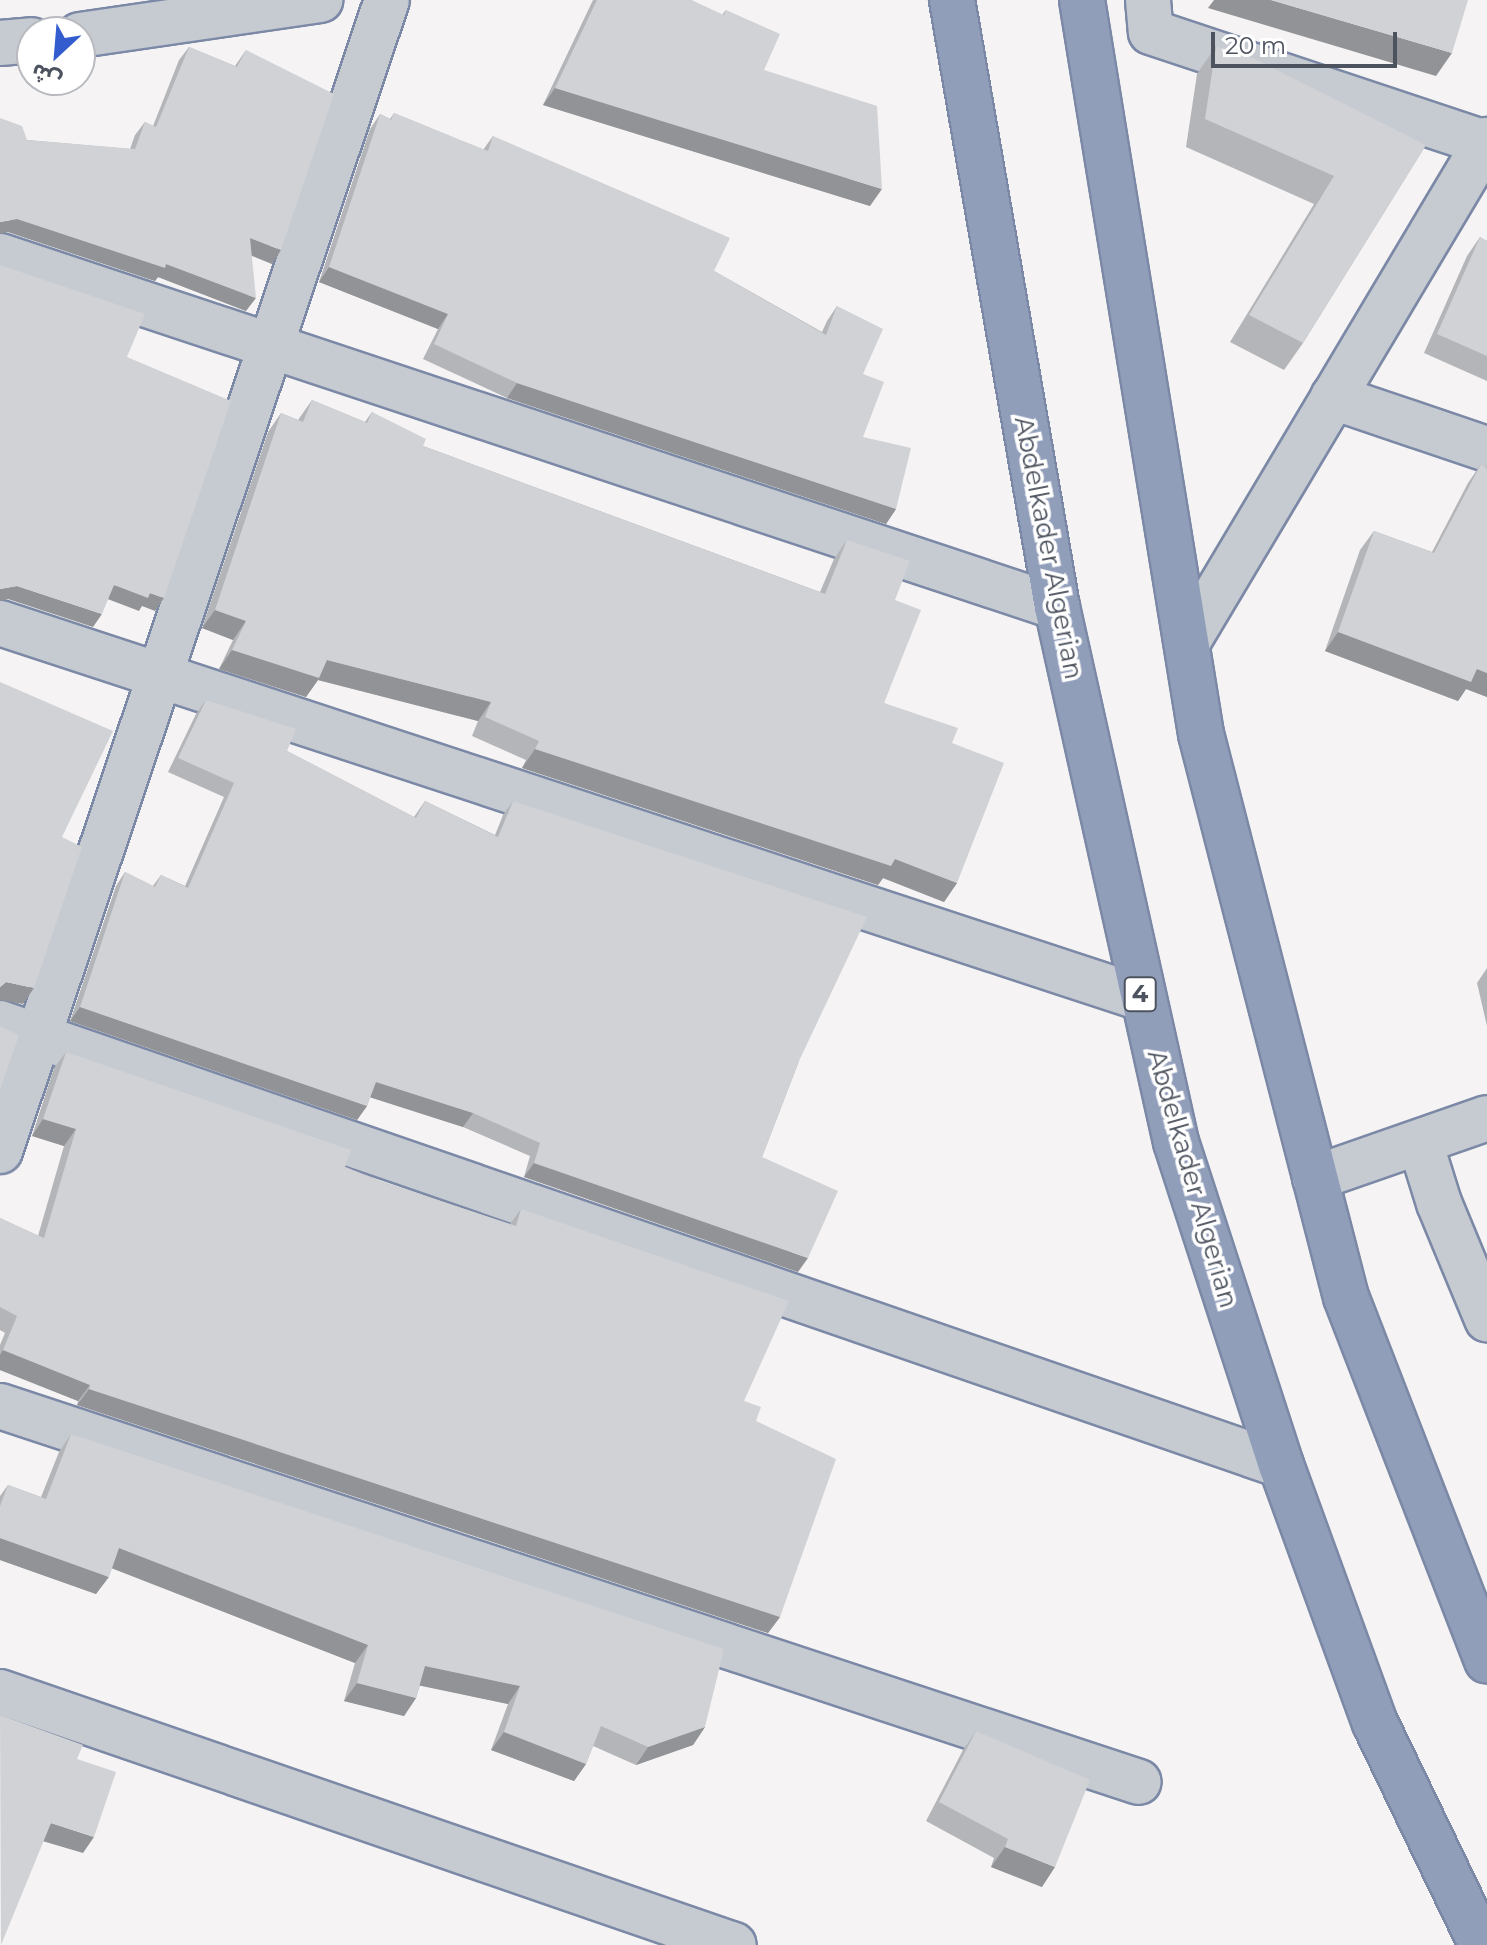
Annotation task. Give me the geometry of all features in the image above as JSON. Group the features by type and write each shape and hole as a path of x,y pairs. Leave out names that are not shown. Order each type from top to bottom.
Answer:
{"highway":[{"name":"Abdelkader Algerian","path":"952,0 1057,607 1141,998 1176,1142 1281,1465 1375,1723 1482,1945"},
{"path":"1082,0 1201,734 1346,1297 1487,1661"}],"street":[{"path":"96,33 320,0"},
{"path":"0,1151 19,1030 159,675 387,0"},
{"path":"1148,0 1151,32 1486,142 1187,643"},
{"path":"0,256 269,348 1057,607"},
{"path":"1333,397 1487,449"},
{"path":"0,623 1141,998"},
{"path":"19,1030 1281,1465"},
{"path":"1315,1178 1487,1118"},
{"path":"1420,1142 1487,1319"},
{"path":"0,1406 1139,1782"},
{"path":"0,1692 734,1945"}],"building":[{"path":"597,0 691,0 724,15 726,10 780,34 764,70 877,106 882,189 555,88"},
{"path":"1271,0 1468,0 1452,53"},
{"path":"1216,46 1255,59 1426,145 1303,343 1249,315 1334,176 1205,119"},
{"path":"189,47 237,67 246,50 334,94 281,250 250,238 256,298 166,264 165,268 17,219 0,222 0,118 22,126 27,140 135,149 145,122 156,127"},
{"path":"394,113 488,151 493,136 730,238 714,271 826,335 837,306 883,329 863,374 884,382 863,437 911,448 896,509 517,383 434,344 448,314 329,267 380,114 391,120"},
{"path":"1480,237 1487,241 1487,356 1437,334"},
{"path":"0,265 145,314 127,357 231,401 164,598 150,593 148,598 114,585 102,614 17,586 0,589"},
{"path":"312,400 367,423 372,412 426,439 423,446 825,594 847,540 910,561 895,600 921,610 884,703 958,728 952,743 1004,763 957,883 895,859 891,866 535,749 539,741 485,717 491,702 327,660 319,678 232,650 246,621 215,610 281,413 303,422"},
{"path":"1481,464 1487,468 1487,673 1477,669 1471,682 1338,632 1374,531 1434,553"},
{"path":"0,682 113,731 62,837 82,847 34,988 6,982 0,987"},
{"path":"206,700 296,729 287,751 416,818 425,801 498,837 513,801 867,917 799,1061 762,1157 838,1191 808,1258 534,1163 540,1143 473,1113 376,1082 367,1106 80,1007 125,872 155,887 161,875 188,888 234,783 178,758"},
{"path":"0,1026 19,1035 0,1090"},
{"path":"66,1052 351,1150 345,1167 380,1181 516,1226 521,1209 789,1301 744,1401 761,1407 756,1421 836,1459 780,1617 89,1389 90,1385 3,1350 17,1316 0,1307 0,1218 44,1238 76,1129 43,1119"},
{"path":"71,1434 724,1649 705,1727 648,1747 601,1726 586,1764 504,1732 520,1686 425,1666 416,1698 357,1683 368,1645 119,1548 109,1577 0,1538 0,1506 8,1485 46,1499"},
{"path":"0,1715 83,1745 77,1759 116,1772 94,1837 51,1823 1,1945"},
{"path":"976,1731 1090,1780 1055,1867 1005,1847 1008,1839 939,1802"}]}
